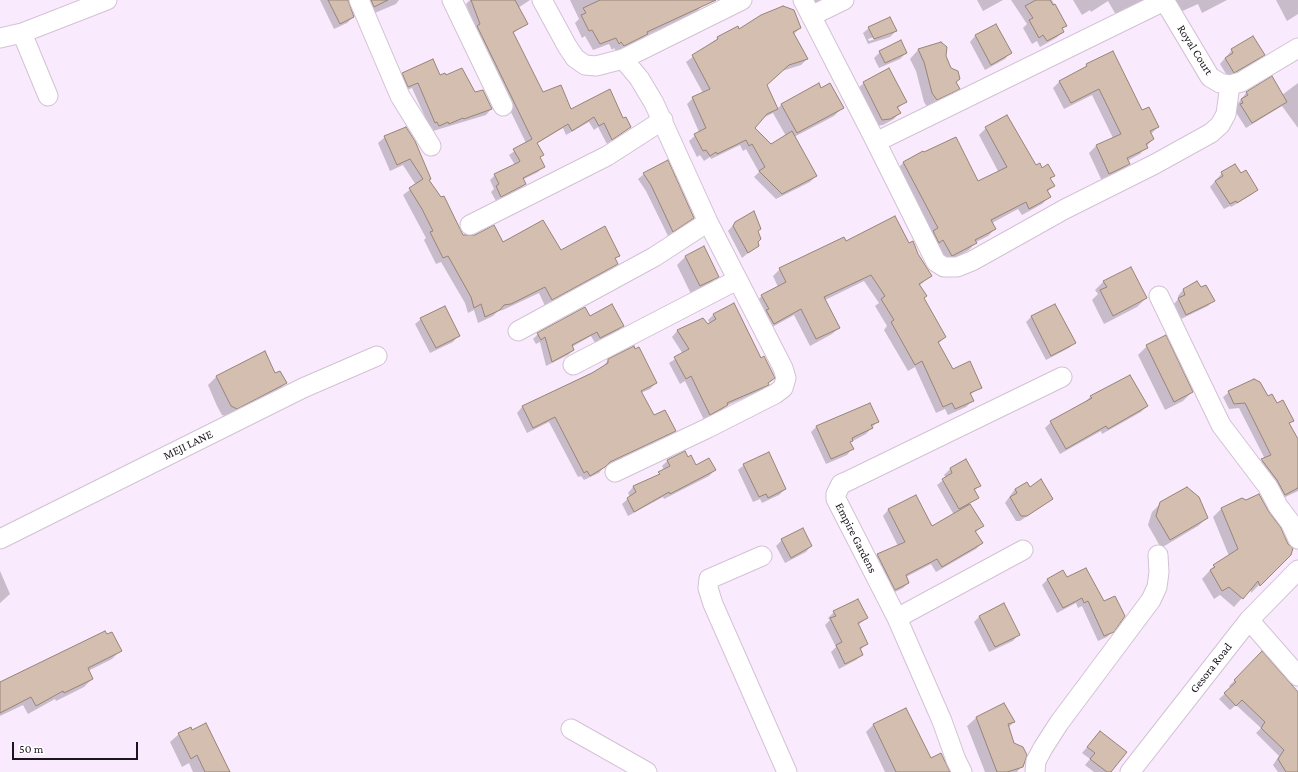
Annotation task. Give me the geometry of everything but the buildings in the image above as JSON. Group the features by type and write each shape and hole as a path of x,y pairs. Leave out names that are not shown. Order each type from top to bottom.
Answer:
{"street":[{"path":"0,38 22,33 107,0"},
{"path":"359,0 400,96 431,146"},
{"path":"452,0 503,106"},
{"path":"542,0 575,58 585,65 596,66 623,60 742,0"},
{"path":"844,0 807,8 936,262 944,267 957,267 972,261 1065,209 1155,164 1212,133 1220,125 1226,114 1230,85 1241,82 1298,48"},
{"path":"876,142 1164,0"},
{"name":"Royal Court","path":"1164,0 1210,77 1220,83 1230,85"},
{"path":"22,33 48,96"},
{"path":"615,472 708,428 775,394 783,388 786,378 783,368 708,222 654,102 639,78 623,60"},
{"path":"470,225 607,156 663,120"},
{"path":"518,331 654,257 708,222"},
{"path":"573,365 737,280"},
{"path":"1159,296 1221,425 1268,487 1278,506 1290,522 1298,539"},
{"name":"MEJI LANE","path":"0,539 303,388 377,356"},
{"name":"Empire Gardens","path":"962,772 956,760 942,721 897,618 836,499 837,489 841,484 897,456 1062,377"},
{"path":"897,618 1023,550"},
{"path":"1034,772 1036,761 1051,736 1151,600 1157,587 1159,572 1158,555"},
{"path":"762,556 709,579 708,588 713,604 787,772"},
{"name":"Gesora Road","path":"1130,772 1249,620 1298,570"},
{"path":"1249,620 1298,676"},
{"path":"571,729 647,772"}]}
